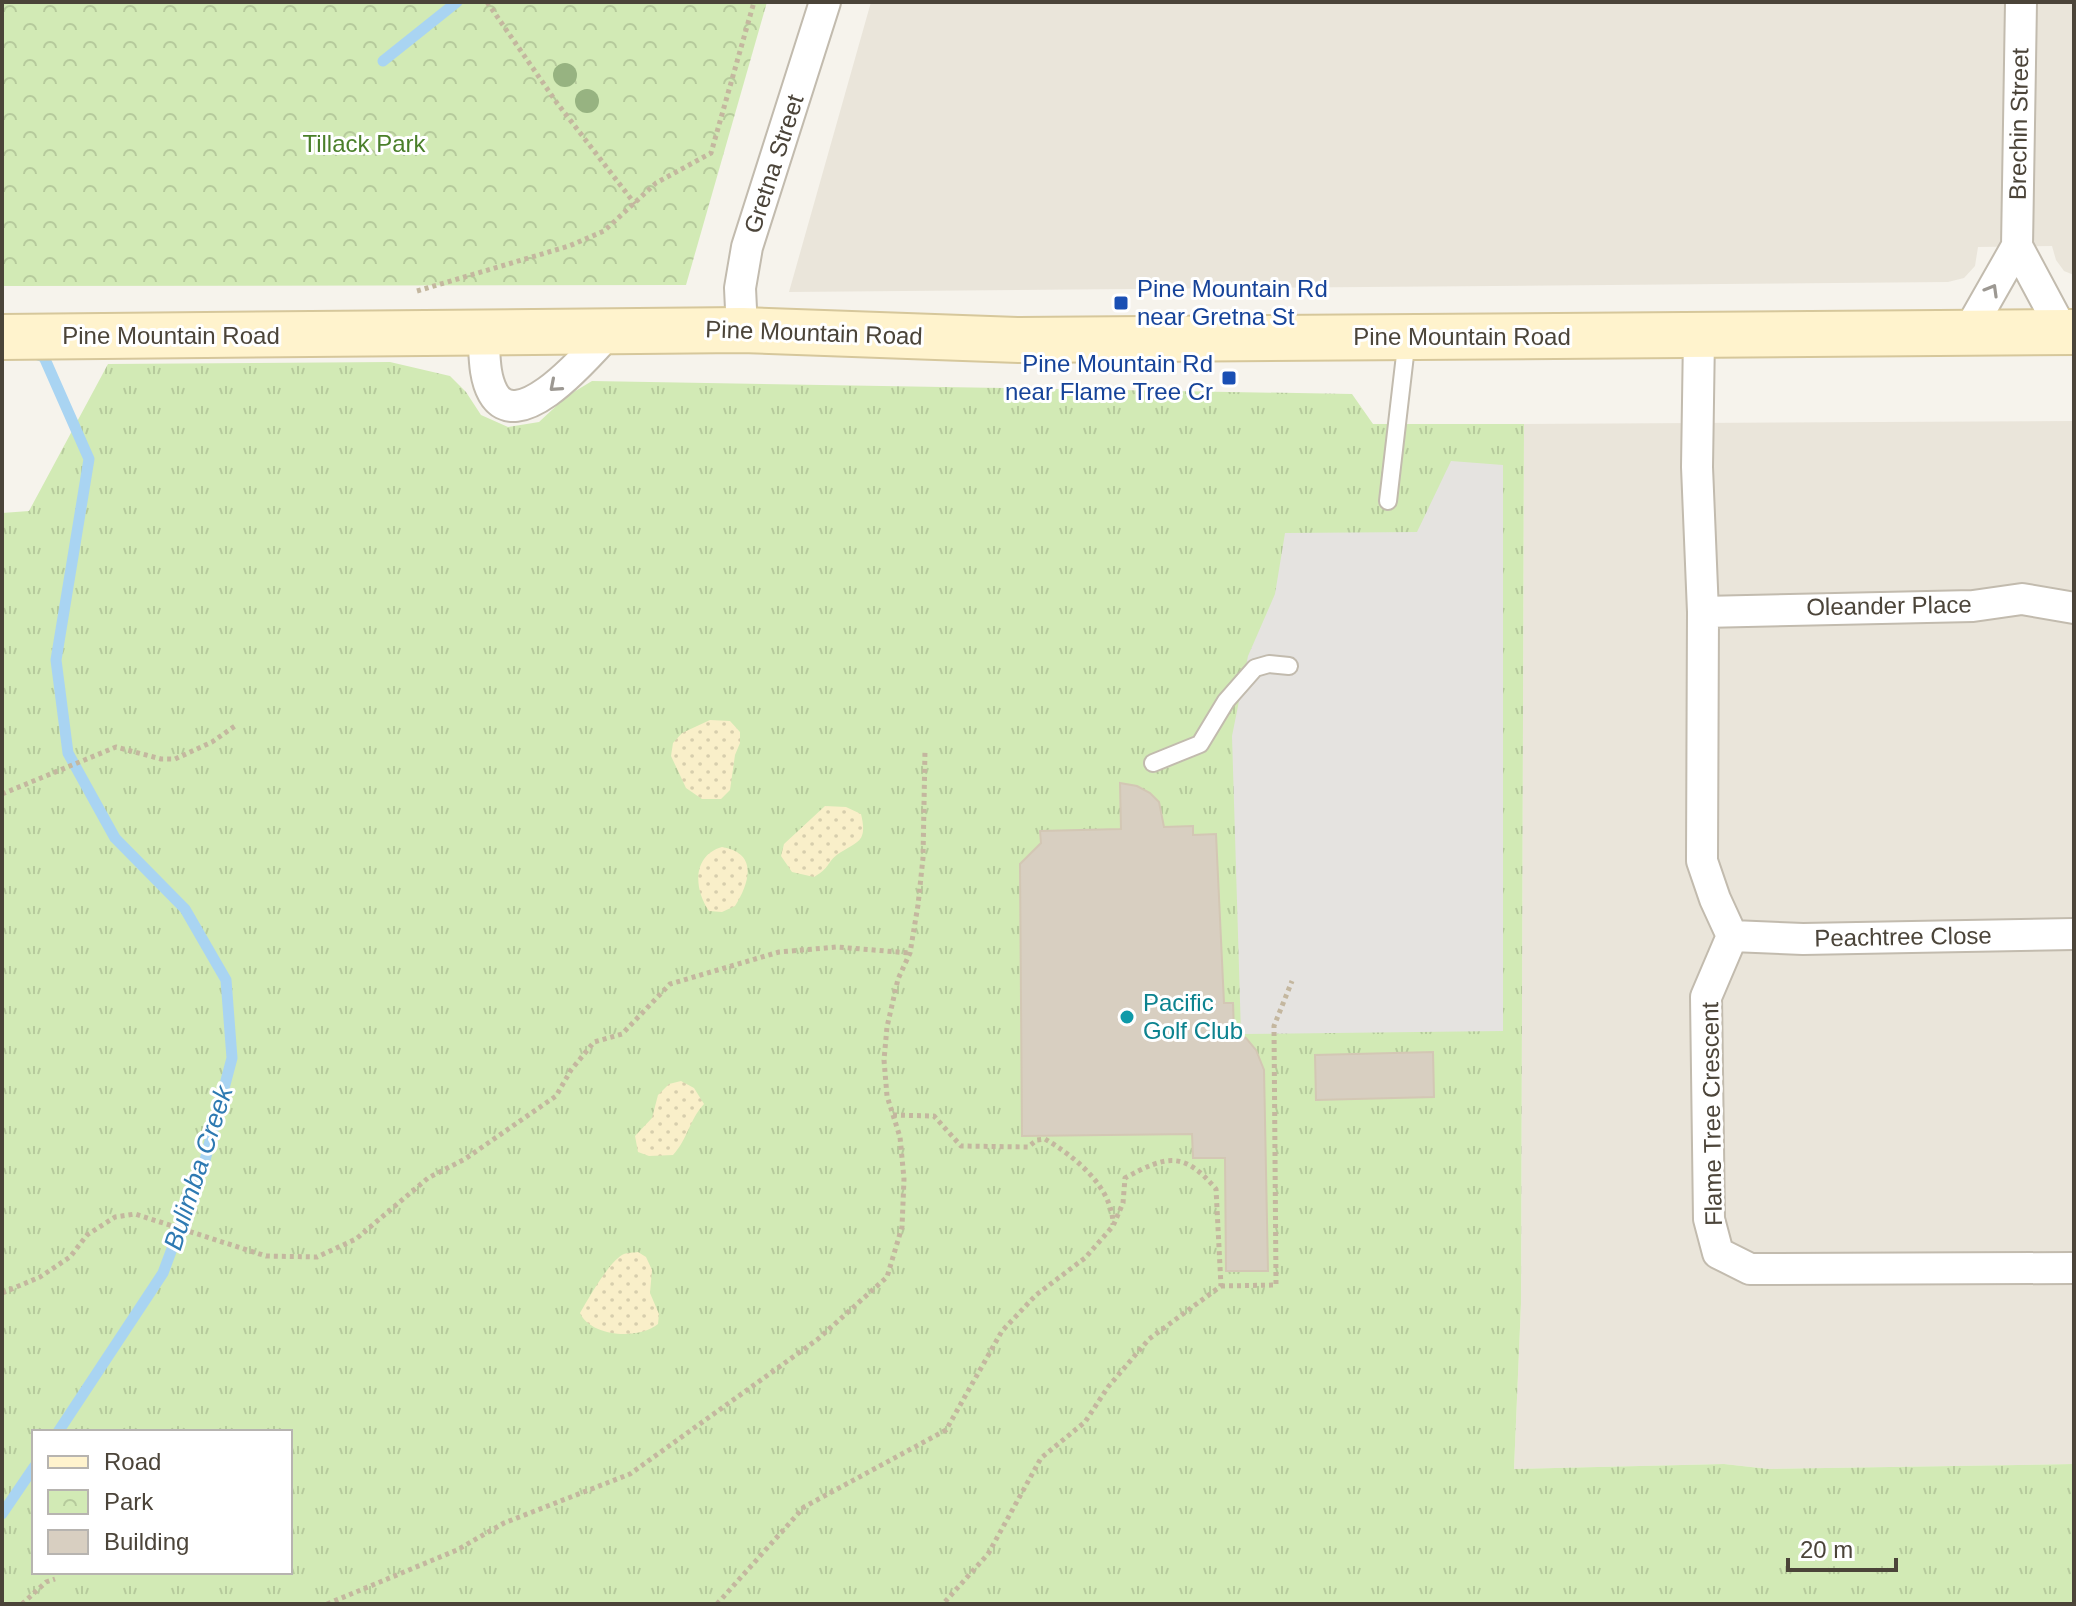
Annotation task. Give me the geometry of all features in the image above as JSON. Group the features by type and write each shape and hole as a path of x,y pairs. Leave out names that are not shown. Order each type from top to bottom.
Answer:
{"main road":[{"name":"Pine Mountain Road","path":"2,337 742,330 1019,340 2069,332"}],"street":[{"name":"Gretna Street","path":"742,330 740,288 747,247 825,2"},
{"name":"Brechin Street","path":"1967,334 2017,246 2021,2"},
{"name":"Brechin Street","path":"2017,246 2069,332"},
{"path":"483,331 487,378 494,396 507,404 528,403 551,392 610,331"},
{"path":"1699,336 1697,467 1703,612 1702,861 1732,936"},
{"name":"Oleander Place","path":"1703,612 1973,606 2022,599 2074,608"},
{"name":"Peachtree Close","path":"1732,936 1803,939 2074,934"},
{"name":"Flame Tree Crescent","path":"1732,936 1706,997 1709,1219 1718,1253 1750,1269 2074,1268"}],"lane":[{"path":"1388,501 1407,337"},
{"path":"1153,763 1200,744 1226,701 1255,668 1269,664 1289,666"}],"path":[{"path":"487,2 557,103 635,204"},
{"path":"404,295 569,246 604,231 656,183 711,153 754,2"},
{"path":"2,794 116,747 161,759 175,759 212,742 235,726"},
{"path":"327,1604 457,1550 504,1523 630,1474 818,1339 887,1277 902,1227 904,1179 900,1137 887,1096 884,1060 887,1027 898,979 910,953 923,858 925,750"},
{"path":"2,1293 70,1257 87,1235 115,1217 135,1214 266,1256 317,1257 356,1239 428,1178 465,1159 556,1096 571,1070 594,1042 622,1034 670,984 779,952 837,947 910,953"},
{"path":"943,1604 988,1554 1041,1458 1085,1422 1108,1387 1149,1339 1221,1286 1276,1285 1274,1026 1292,981"},
{"path":"893,1115 934,1116 961,1146 1028,1147 1037,1140 1045,1139 1082,1167 1096,1183 1111,1208 1113,1226"},
{"path":"717,1604 804,1507 946,1430 1002,1331 1027,1303 1085,1258 1113,1226 1123,1203 1125,1178 1157,1161 1178,1159 1191,1164 1216,1189 1221,1286"},
{"path":"22,1604 46,1582 55,1579"}],"shaded area":[{"path":"871,2 2074,2 2074,275 2064,271 2056,260 2052,246 1978,247 1975,266 1964,278 1948,282 789,292"},
{"path":"2074,421 2074,1464 1769,1469 1724,1464 1514,1469 1521,1304 1524,424"},
{"path":"1451,461 1503,465 1503,1031 1241,1034 1232,736 1248,656 1275,594 1285,533 1417,532"}],"green space":[{"name":"Tillack Park","path":"2,2 767,2 686,285 2,286"},
{"name":"Pacific Golf Club","path":"390,362 450,376 466,392 481,415 508,427 539,422 567,396 592,381 1352,394 1373,424 1524,424 1521,1304 1514,1469 1724,1464 1769,1469 2074,1464 2074,1604 2,1604 2,513 29,511 108,364"}],"sand":[{"path":"710,720 730,721 740,732 730,790 721,799 702,799 686,788 671,756 673,743 682,733"},
{"path":"825,806 846,807 861,814 862,836 814,877 792,872 781,856 784,844"},
{"path":"722,847 741,855 746,862 747,878 735,906 722,912 709,911 700,892 699,873 705,857"},
{"path":"681,1081 694,1088 704,1104 682,1143 673,1155 649,1156 638,1152 635,1136 652,1118 658,1095 669,1084"},
{"path":"638,1252 646,1257 652,1270 650,1293 659,1314 658,1324 628,1334 616,1334 594,1327 580,1313 612,1264 624,1254"}],"building":[{"name":"Pacific Golf Club","path":"1120,783 1137,786 1159,802 1164,827 1193,826 1193,835 1216,834 1224,1003 1233,1003 1234,1031 1246,1038 1256,1050 1264,1070 1268,1271 1226,1271 1225,1158 1193,1158 1192,1134 1022,1136 1020,864 1041,843 1040,831 1121,829"},
{"path":"1433,1052 1434,1097 1316,1100 1315,1055"}],"waterway":[{"path":"383,61 457,2"},
{"name":"Bulimba Creek","path":"33,353 44,357 89,459 56,660 68,753 115,838 185,909 226,980 232,1058 205,1160 163,1273 59,1430"},
{"name":"Bulimba Creek","path":"2,1514 32,1470"}],"place":[{"name":"Pine Mountain Rd near Gretna St","path":"1121,303"},
{"name":"Pine Mountain Rd near Flame Tree Cr","path":"1229,378"},
{"name":"Pacific Golf Club","path":"1127,1017"}]}
